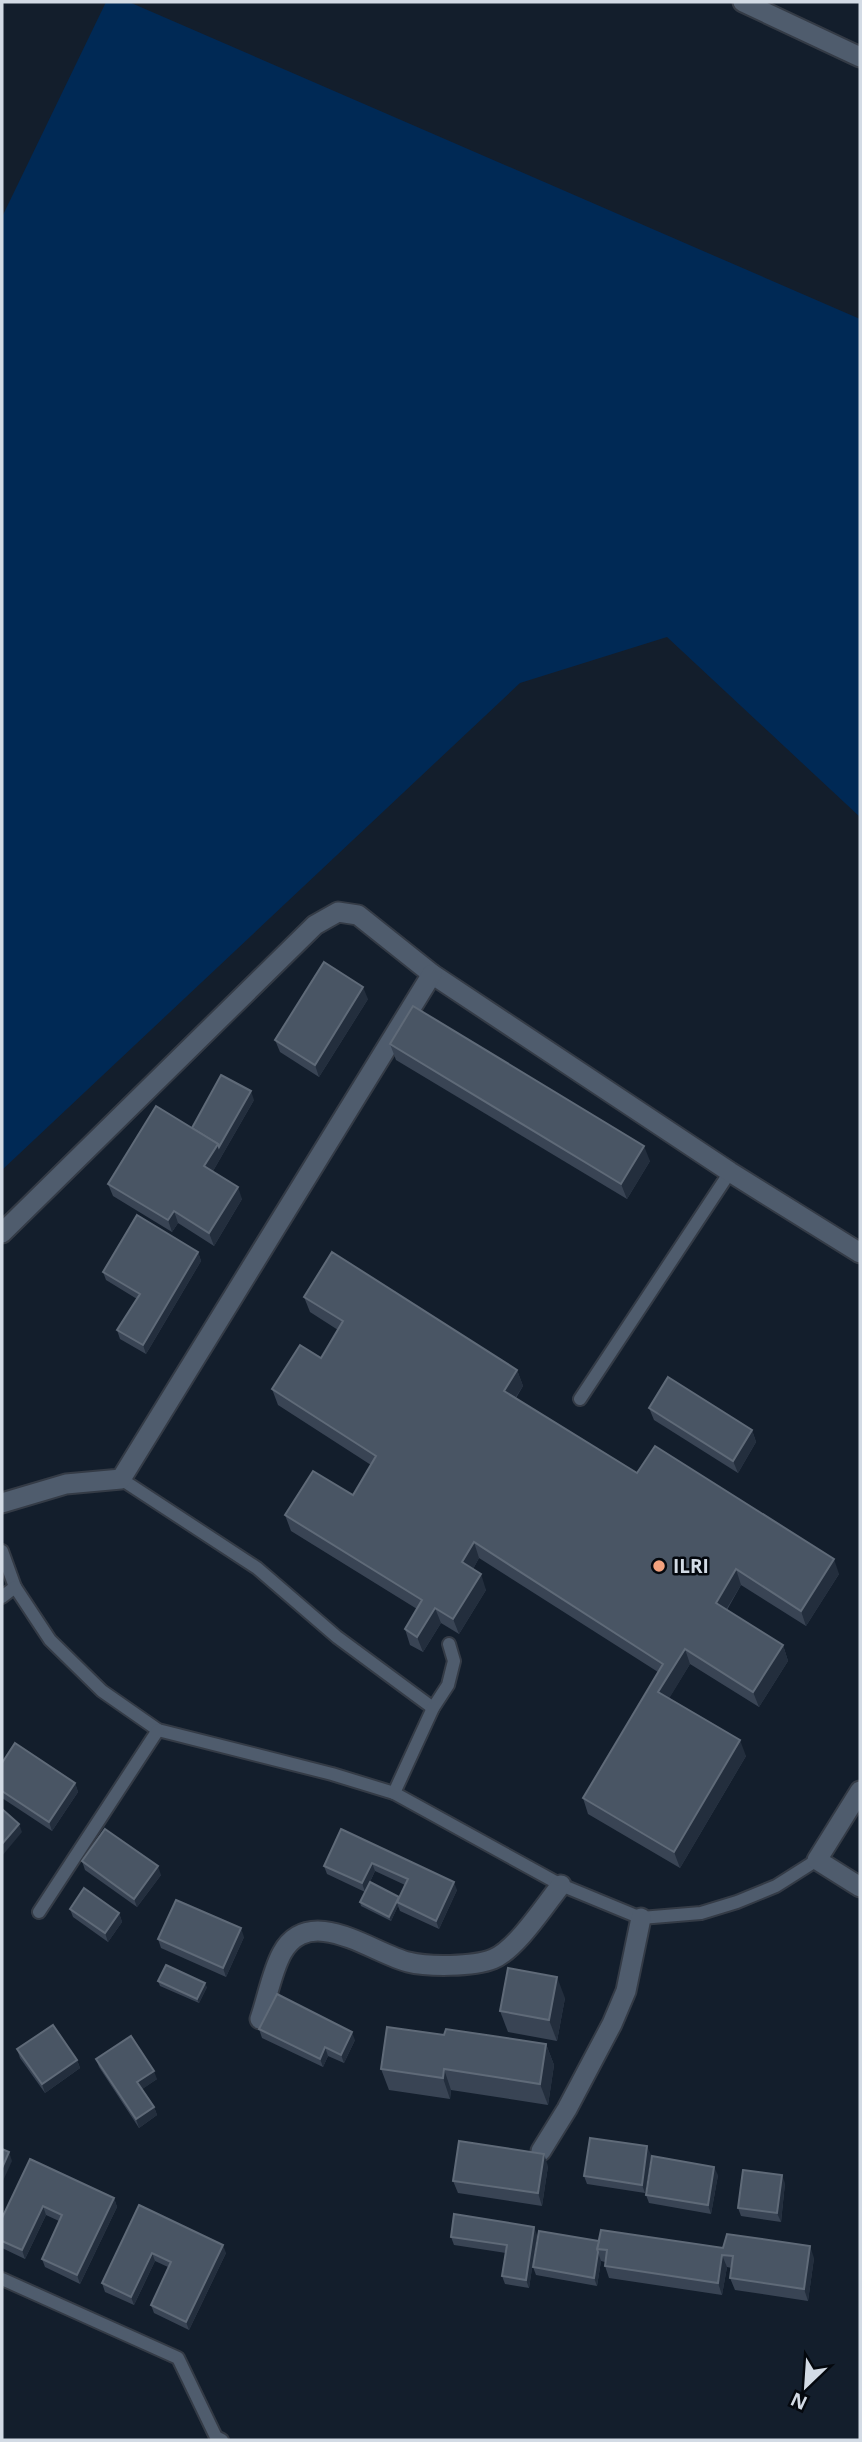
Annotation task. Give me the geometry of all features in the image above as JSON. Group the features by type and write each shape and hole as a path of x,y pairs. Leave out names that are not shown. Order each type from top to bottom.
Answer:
{"street":[{"path":"748,3 860,57"},
{"path":"2,1233 315,925 338,912 358,915 432,974 730,1172 860,1253"},
{"path":"2,1503 66,1484 121,1479 432,974"},
{"path":"860,1791 817,1860 860,1886"},
{"path":"260,2019 282,1953 293,1940 310,1931 341,1934 408,1962 469,1966 508,1951 561,1885"},
{"path":"541,2151 567,2109 612,2024 626,1991 641,1918"}],"lane":[{"path":"580,1399 730,1172"},
{"path":"121,1479 257,1569 337,1637 433,1709"},
{"path":"2,1550 15,1587 50,1640 102,1690 158,1730 332,1774 394,1793 561,1885 641,1918 701,1913 737,1902 776,1886 817,1860"},
{"path":"2,1597 15,1587"},
{"path":"394,1793 433,1709 448,1685 454,1661 449,1644"},
{"path":"39,1912 158,1730"},
{"path":"2,2279 178,2358 216,2437 222,2440"}],"shaded area":[{"path":"106,2 129,2 860,319 860,817 667,637 520,683 2,1170 2,217"}],"building":[{"path":"324,962 363,987 315,1065 275,1040"},
{"path":"413,1006 644,1146 621,1184 390,1044"},
{"path":"221,1075 251,1091 219,1147 192,1128"},
{"path":"156,1106 218,1144 204,1166 238,1187 209,1233 174,1211 168,1220 108,1184"},
{"path":"137,1215 198,1252 143,1345 117,1330 140,1294 103,1272"},
{"name":"ILRI","path":"332,1252 517,1370 504,1391 637,1473 655,1446 834,1559 801,1611 736,1569 716,1603 783,1645 753,1692 685,1649 658,1692 740,1740 674,1852 583,1798 663,1664 474,1542 462,1562 481,1574 453,1619 435,1608 417,1637 405,1629 422,1600 285,1515 313,1471 353,1495 376,1456 272,1389 300,1345 321,1358 343,1321 304,1297"},
{"path":"668,1377 752,1430 733,1461 649,1408"},
{"path":"15,1743 75,1783 49,1822 2,1791 2,1763"},
{"path":"2,1809 19,1824 2,1844"},
{"path":"105,1829 158,1866 134,1899 82,1861"},
{"path":"341,1829 454,1882 436,1921 397,1902 408,1879 372,1863 362,1883 324,1866"},
{"path":"370,1882 399,1897 389,1917 360,1902"},
{"path":"84,1888 119,1913 105,1933 70,1909"},
{"path":"176,1900 241,1928 223,1968 158,1939"},
{"path":"166,1965 205,1983 197,1999 158,1981"},
{"path":"508,1968 557,1977 549,2020 500,2011"},
{"path":"277,1994 352,2032 341,2055 325,2047 320,2059 259,2029"},
{"path":"53,2025 77,2060 42,2084 17,2049"},
{"path":"387,2027 444,2035 446,2029 546,2044 540,2084 444,2069 443,2078 381,2069"},
{"path":"131,2036 154,2071 137,2082 154,2107 136,2119 96,2059"},
{"path":"590,2138 647,2146 642,2185 584,2176"},
{"path":"459,2141 544,2154 538,2193 453,2181"},
{"path":"2,2149 9,2152 2,2168"},
{"path":"652,2156 714,2167 708,2205 646,2195"},
{"path":"30,2159 114,2198 77,2275 42,2259 62,2215 43,2206 22,2250 2,2241 2,2218"},
{"path":"743,2170 782,2175 777,2213 738,2208"},
{"path":"139,2205 223,2245 186,2322 151,2305 171,2262 152,2253 131,2297 102,2283"},
{"path":"454,2214 534,2227 526,2280 502,2276 507,2245 451,2237"},
{"path":"601,2230 723,2248 727,2234 810,2246 804,2289 730,2278 733,2256 722,2255 718,2283 605,2266 607,2250 597,2249"},
{"path":"539,2231 599,2241 594,2278 533,2267"}],"place":[{"name":"ILRI","path":"659,1566"}]}
